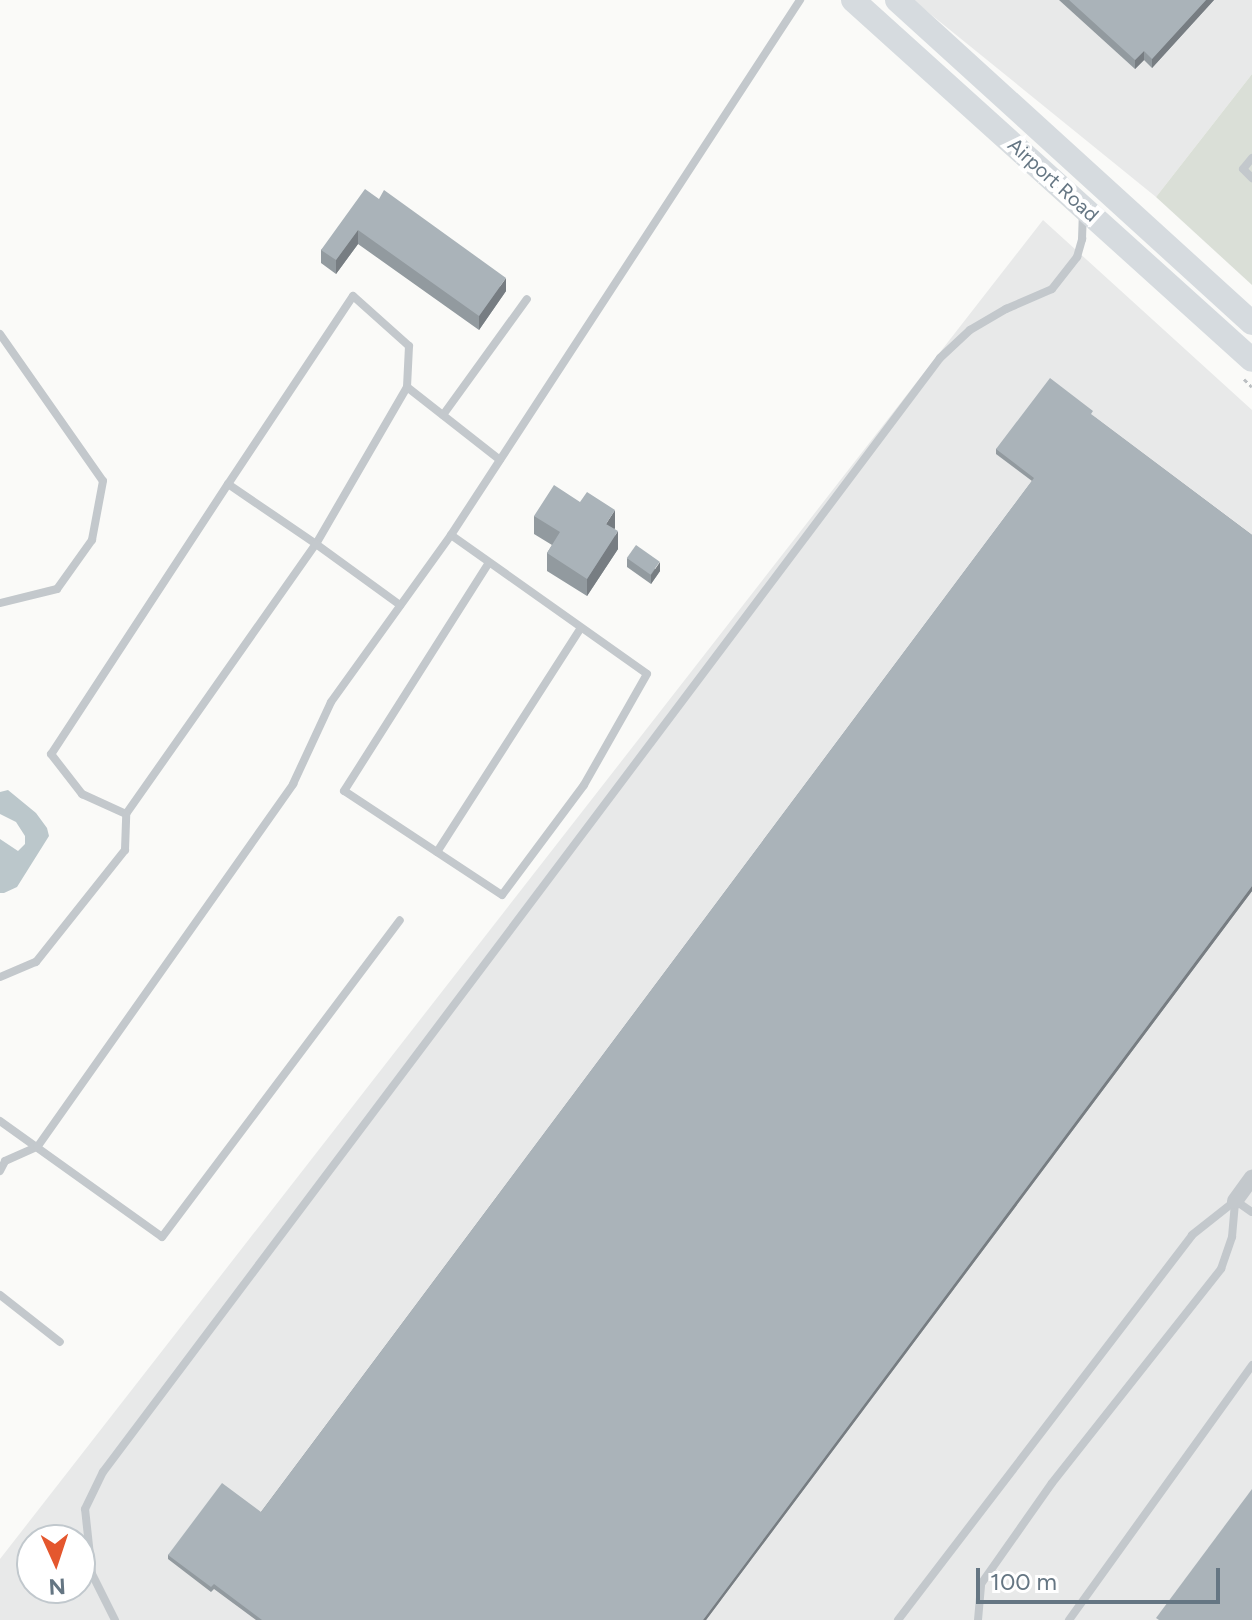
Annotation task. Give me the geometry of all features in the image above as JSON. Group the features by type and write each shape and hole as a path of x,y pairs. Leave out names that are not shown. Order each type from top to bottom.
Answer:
{"main road":[{"name":"Airport Road","path":"853,0 1252,360"},
{"name":"Airport Road","path":"897,0 1252,323"}],"street":[{"path":"1235,1201 1252,1178"}],"lane":[{"path":"0,1171 5,1161 38,1146 293,784 331,702 451,535 800,0"},
{"path":"1252,158 1243,169 1252,178"},
{"path":"115,1620 92,1574 85,1509 103,1472 940,358 970,330 1006,309 1052,289 1077,257 1082,239 1083,207"},
{"path":"0,977 36,962 125,850 126,814 316,544 407,387 409,346 353,296 51,754 82,794 126,814"},
{"path":"443,415 527,299"},
{"path":"0,334 103,481 92,540 57,589 0,603"},
{"path":"407,387 500,460"},
{"path":"228,484 400,605"},
{"path":"451,535 647,674 584,785 502,895 344,791 488,564"},
{"path":"437,852 581,628"},
{"path":"0,1121 162,1237 400,920"},
{"path":"1235,1201 1252,1212"},
{"path":"898,1620 1192,1235 1235,1201"},
{"path":"978,1620 981,1584 1052,1483 1221,1269 1232,1237 1235,1201"},
{"path":"0,1295 60,1342"},
{"path":"1069,1620 1252,1365"}],"shaded area":[{"path":"913,0 1252,0 1252,74 1156,197"},
{"path":"1252,74 1252,285 1156,197"},
{"path":"1043,220 1252,410 1252,1620 0,1620 0,1559 16,1538 16,1604 96,1604 96,1524 27,1524"},
{"path":"8,790 36,813 49,836 17,887 0,893 0,839 18,851 25,844 25,836 16,822 0,814 0,792"}],"building":[{"path":"1069,0 1206,0 1152,59 1144,51 1135,60"},
{"path":"365,189 379,199 384,190 506,278 479,316 358,230 336,260 321,250"},
{"path":"1050,378 1093,411 1091,414 1252,535 1252,886 703,1620 262,1620 214,1584 211,1587 168,1555 222,1483 261,1512 1034,478 996,449"},
{"path":"554,485 580,502 587,492 615,510 606,524 618,531 587,579 547,553 560,532 534,516"},
{"path":"636,545 660,562 651,575 627,558"},
{"path":"1252,1489 1252,1620 1156,1618"}]}
